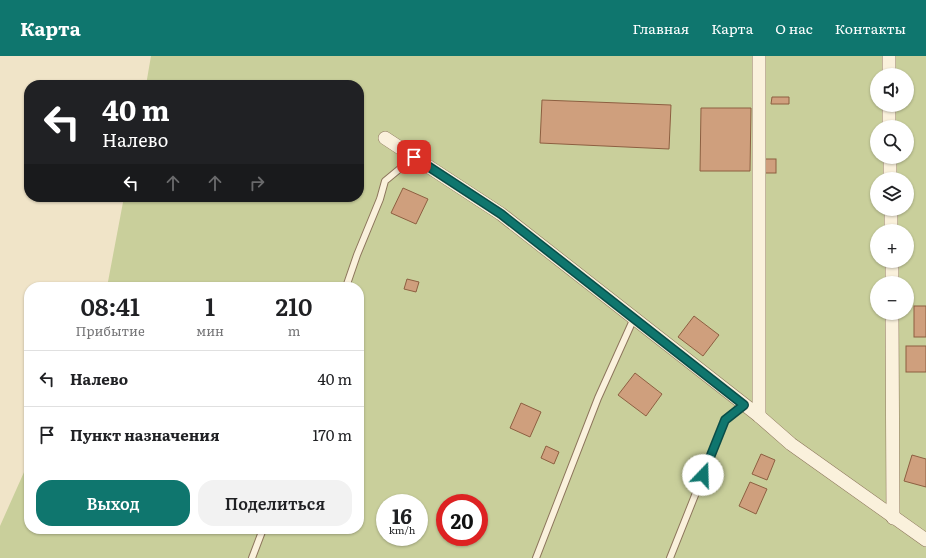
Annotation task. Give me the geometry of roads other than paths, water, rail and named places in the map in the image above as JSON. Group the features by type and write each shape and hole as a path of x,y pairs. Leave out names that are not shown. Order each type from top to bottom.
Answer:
{"street":[{"path":"759,56 759,416"},
{"path":"889,56 889,68"},
{"path":"385,138 501,214 759,416 791,444 926,540"},
{"path":"892,320 893,518"}],"lane":[{"path":"348,282 380,199 385,181 414,157"},
{"path":"536,558 598,398 634,318"},
{"path":"670,558 725,420 744,405"},
{"path":"252,558 261,534"}]}
